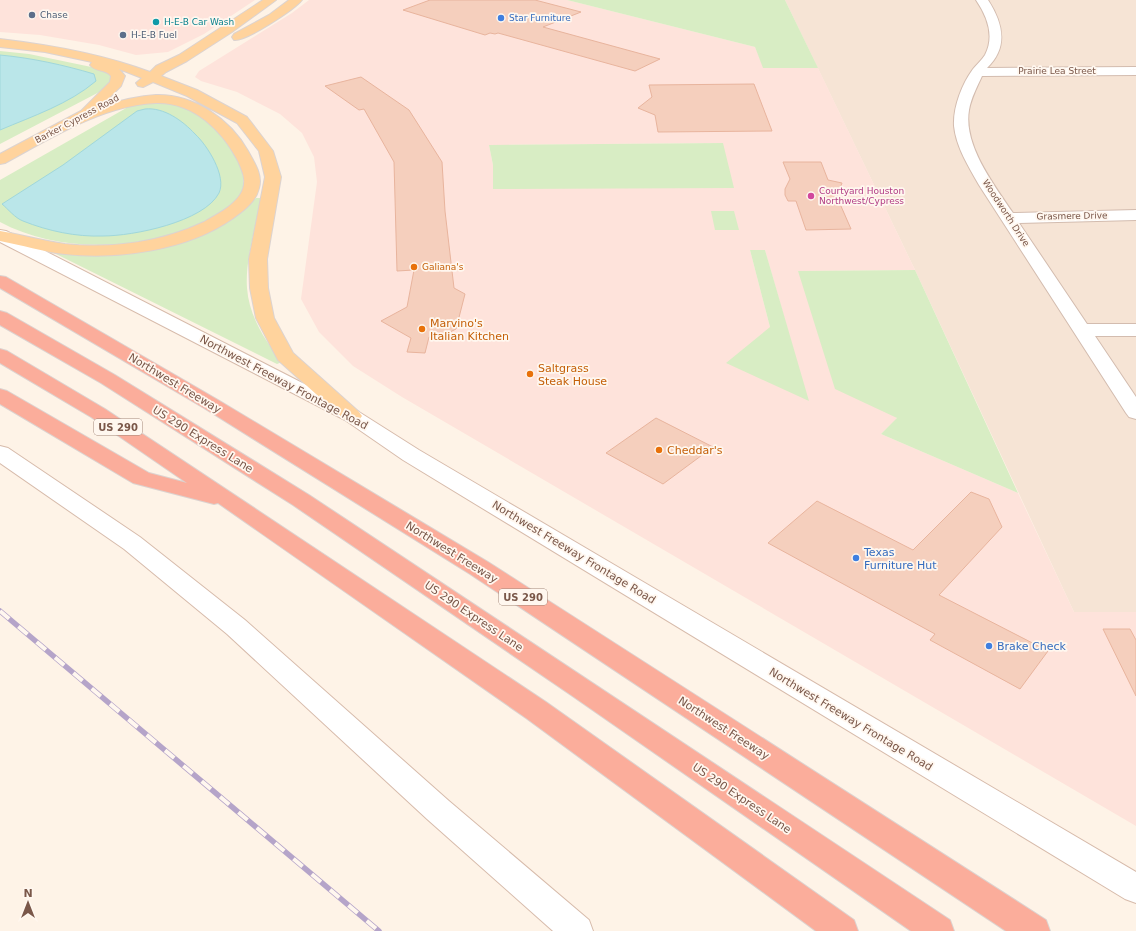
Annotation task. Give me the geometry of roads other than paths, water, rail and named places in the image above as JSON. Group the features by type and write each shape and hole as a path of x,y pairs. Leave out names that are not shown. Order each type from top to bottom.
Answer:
{"highway":[{"name":"Northwest Freeway","path":"0,281 216,407 479,568 1034,931"},
{"name":"US 290 Express Lane","path":"0,317 108,379 301,500 587,692 938,931"},
{"name":"US 290","path":"0,355 98,413 233,503 536,710 842,931"},
{"path":"0,395 141,478 233,503"}],"main road":[{"name":"Barker Cypress Road","path":"0,160 153,77 161,69 183,58 270,0"},
{"name":"Barker Cypress Road","path":"153,77 174,73 273,17 294,0"},
{"name":"Woodworth Drive","path":"982,0 990,11 995,23 996,34 990,57 978,72 962,104 961,118 963,135 967,149 1008,218 1136,413"},
{"path":"0,43 45,48 125,67 192,93 242,120 266,151 273,177 258,259 258,288 265,318 285,356 352,416"},
{"path":"0,49 61,57 99,65 113,70 118,76 116,82 80,117"},
{"name":"Prairie Lea Street","path":"978,72 1136,71"},
{"path":"0,235 52,246 80,250 111,250 150,244 185,235 221,219 245,200 252,187 253,181 250,170 232,138 209,117 187,104 169,99 151,99 138,101 80,117"},
{"name":"Grasmere Drive","path":"1008,218 1136,215"},
{"name":"Northwest Freeway Frontage Road","path":"0,235 352,416 418,459 1136,889"},
{"path":"1082,330 1136,330"},
{"path":"0,453 132,543 236,627 438,810 577,931"}],"water":[{"path":"0,55 36,60 83,71 94,74 96,81 62,103 0,130"},
{"path":"145,109 159,110 179,120 200,139 210,153 218,170 221,186 219,193 211,203 199,212 184,219 149,230 116,235 93,236 62,233 33,225 17,218 2,204 63,165 137,111"}],"railway":[{"path":"0,611 379,931"}],"place":[{"name":"Chase","path":"32,15"},
{"name":"Star Furniture","path":"501,18"},
{"name":"H-E-B Car Wash","path":"156,22"},
{"name":"H-E-B Fuel","path":"123,35"},
{"name":"Courtyard Houston Northwest/Cypress","path":"811,196"},
{"name":"Galiana's","path":"414,267"},
{"name":"Marvino's Italian Kitchen","path":"422,329"},
{"name":"Saltgrass Steak House","path":"530,374"},
{"name":"Cheddar's","path":"659,450"},
{"name":"Texas Furniture Hut","path":"856,558"},
{"name":"Brake Check","path":"989,646"}]}
